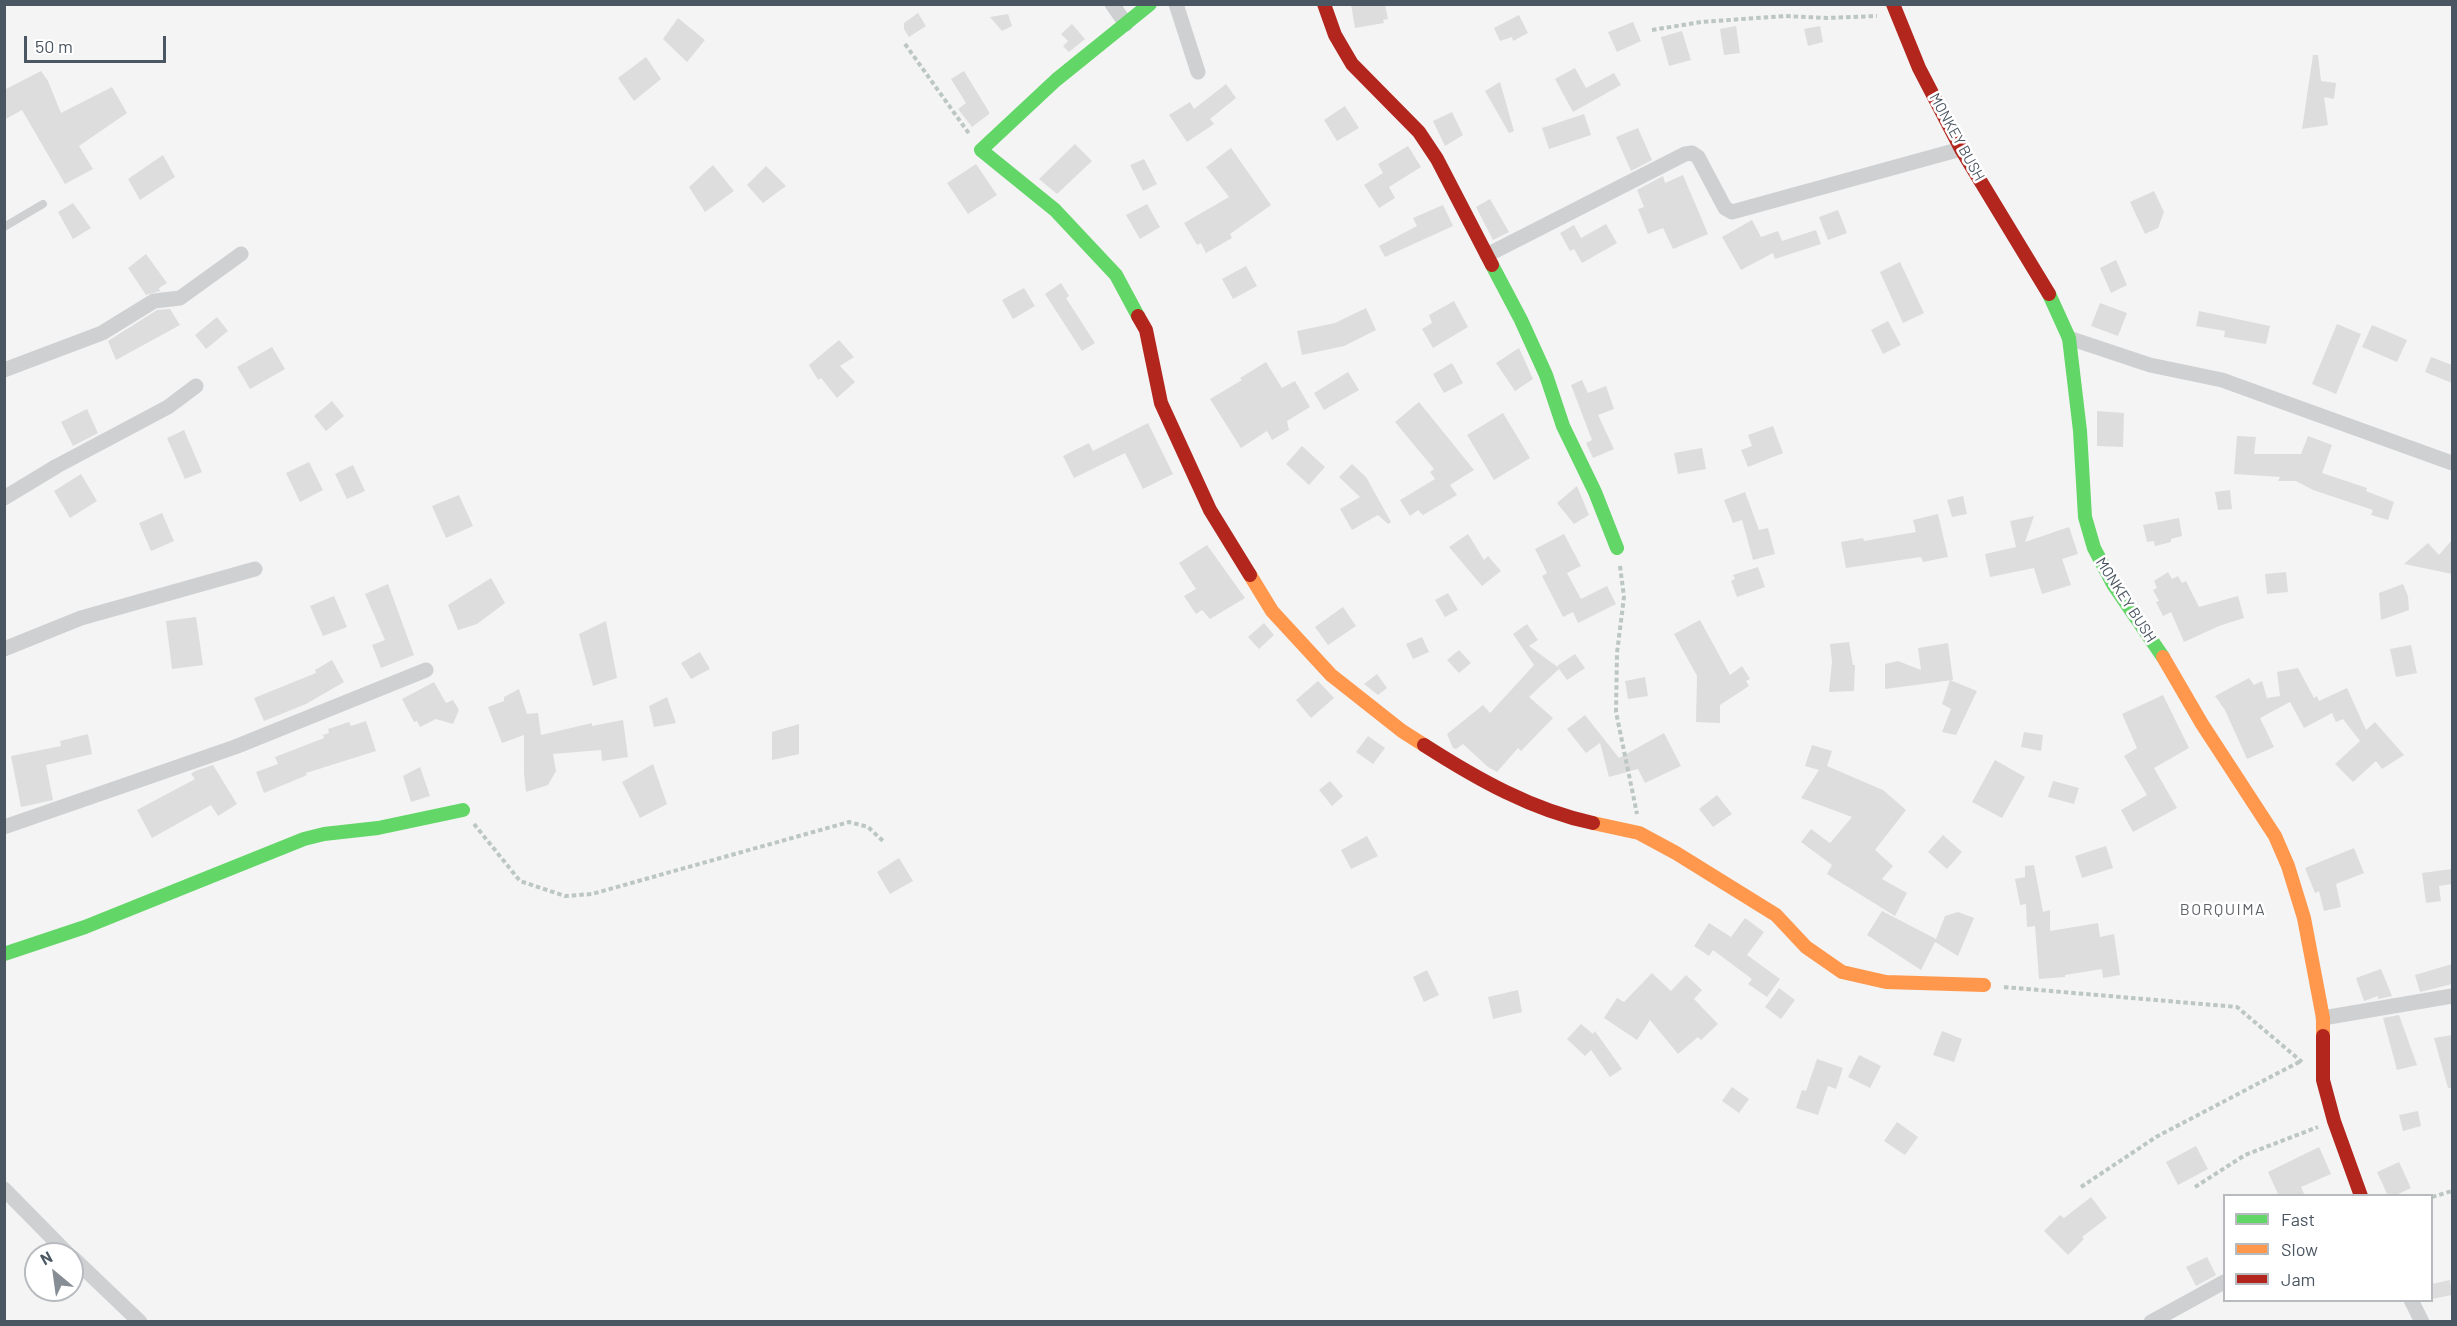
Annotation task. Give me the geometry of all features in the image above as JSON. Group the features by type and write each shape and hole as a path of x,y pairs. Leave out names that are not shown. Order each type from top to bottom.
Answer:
{"street":[{"path":"1112,4 1126,24"},
{"path":"1150,4 1056,80 981,150 1055,210 1116,275 1146,330 1161,403 1210,510 1272,611 1331,675 1402,731 1457,766 1510,794 1560,816 1640,833 1717,877 1776,915 1806,947 1842,972 1886,982 1984,985"},
{"path":"1176,4 1198,72"},
{"path":"1324,4 1335,35 1352,64 1419,132 1437,159 1530,339 1546,375 1563,426 1595,492 1617,548"},
{"name":"MONKEY BUSH","path":"1894,10 1919,68 1961,149 2048,291 2069,338 2080,431 2085,517 2094,548 2113,584 2158,649 2202,724 2275,836 2288,866 2304,918 2323,1017 2323,1080 2334,1121 2360,1194"},
{"path":"1487,255 1684,154 1692,153 1698,157 1725,208 1732,212 1961,149"},
{"path":"4,370 102,333 154,302 180,298 241,254"},
{"path":"2069,338 2150,364 2222,380 2452,463"},
{"path":"4,498 57,466 168,407 196,386"},
{"path":"4,649 81,618 255,569"},
{"path":"4,826 235,747 426,670"},
{"path":"4,954 85,927 304,839 324,834 378,828 463,810"},
{"path":"2323,1017 2452,996"},
{"path":"4,1189 55,1242"},
{"path":"84,1268 140,1322"},
{"path":"2151,1322 2223,1283"},
{"path":"2412,1302 2422,1322"}],"lane":[{"path":"4,226 43,204"}],"path":[{"path":"1652,30 1701,22 1785,16 1827,18 1894,10"},
{"path":"905,44 981,150"},
{"path":"1617,548 1624,597 1617,653 1616,712 1635,798 1640,833"},
{"path":"463,810 520,881 565,896 592,894 849,822 868,827 884,841"},
{"path":"1984,985 2237,1007 2323,1080"},
{"path":"2081,1187 2156,1137 2301,1060"},
{"path":"2194,1187 2245,1155 2334,1121"},
{"path":"2433,1197 2452,1191"}],"building":[{"path":"1351,4 1385,4 1388,19 1383,20 1384,23 1355,28"},
{"path":"918,13 926,26 909,37 904,29 904,23"},
{"path":"1008,14 1012,26 1002,31 990,17"},
{"path":"1519,15 1528,33 1513,41 1512,37 1500,41 1494,28"},
{"path":"678,18 705,40 687,62 663,39"},
{"path":"1633,22 1641,41 1617,52 1608,32"},
{"path":"1072,24 1085,39 1069,52 1063,46 1068,41 1061,34"},
{"path":"1736,26 1740,53 1724,55 1720,29"},
{"path":"1820,26 1823,42 1808,46 1804,29"},
{"path":"1682,31 1691,60 1669,66 1661,37"},
{"path":"2313,55 2318,55 2321,81 2336,83 2334,99 2324,97 2328,125 2302,129"},
{"path":"646,57 661,79 634,101 618,78"},
{"path":"1575,68 1586,88 1614,73 1621,85 1573,112 1555,79"},
{"path":"41,71 48,81 61,113 112,87 127,113 79,146 93,169 65,184 22,110 4,120 4,90"},
{"path":"964,71 989,112 972,127 958,109 966,103 951,79"},
{"path":"1500,82 1514,131 1509,133 1485,91"},
{"path":"1226,84 1236,98 1210,119 1214,124 1187,142 1169,115 1190,102 1194,109"},
{"path":"1345,106 1359,128 1337,141 1324,120"},
{"path":"1452,112 1463,135 1445,146 1433,121"},
{"path":"1584,114 1591,135 1549,149 1542,128"},
{"path":"1638,128 1652,160 1631,171 1616,137"},
{"path":"1075,144 1092,161 1057,194 1039,179"},
{"path":"1408,146 1421,167 1389,187 1395,198 1379,208 1364,185 1383,173 1378,164"},
{"path":"1231,148 1271,205 1230,234 1232,238 1206,253 1201,243 1197,245 1184,223 1229,197 1206,167"},
{"path":"163,155 175,177 140,200 128,179"},
{"path":"1144,159 1157,184 1143,191 1130,165"},
{"path":"976,164 997,195 968,214 947,183"},
{"path":"713,165 734,191 705,212 689,187"},
{"path":"766,166 786,186 763,203 747,185"},
{"path":"1683,175 1708,234 1673,249 1663,228 1648,234 1638,209 1644,207 1637,190 1663,176 1665,183"},
{"path":"2154,191 2164,212 2158,228 2145,234 2130,202"},
{"path":"1490,199 1509,232 1493,240 1476,207"},
{"path":"73,203 91,228 73,239 58,212"},
{"path":"1147,204 1160,227 1140,239 1126,215"},
{"path":"1443,205 1453,226 1385,257 1379,246 1417,226 1413,218"},
{"path":"1838,210 1847,233 1828,240 1819,217"},
{"path":"1752,220 1761,237 1778,231 1782,241 1816,230 1821,244 1775,259 1773,253 1741,270 1722,237"},
{"path":"1606,224 1617,243 1582,263 1574,249 1570,251 1560,233 1574,225 1581,238"},
{"path":"146,254 167,283 159,288 160,291 146,295 128,268"},
{"path":"2116,260 2127,285 2111,293 2100,268"},
{"path":"1900,262 1924,313 1903,323 1880,272"},
{"path":"1246,266 1257,286 1233,299 1222,279"},
{"path":"1061,283 1069,296 1066,298 1095,343 1082,351 1045,294"},
{"path":"1024,288 1035,306 1013,319 1002,300"},
{"path":"1454,301 1468,327 1433,348 1422,329 1432,323 1429,315"},
{"path":"2100,303 2127,313 2118,336 2091,326"},
{"path":"1366,308 1376,330 1344,346 1302,355 1297,331 1335,323"},
{"path":"170,309 180,325 116,360 108,341 157,310"},
{"path":"2199,311 2270,326 2266,344 2224,337 2225,331 2196,326"},
{"path":"217,317 228,331 206,349 195,335"},
{"path":"1888,321 1901,345 1883,354 1871,330"},
{"path":"2337,324 2361,334 2336,394 2312,384"},
{"path":"2372,325 2407,340 2397,362 2362,347"},
{"path":"839,340 854,357 840,366 855,382 837,398 821,378 818,380 809,365"},
{"path":"272,347 285,369 250,389 237,367"},
{"path":"1519,348 1533,379 1515,391 1496,363"},
{"path":"2431,357 2452,365 2452,383 2425,372"},
{"path":"1266,362 1282,388 1295,381 1310,407 1287,421 1289,430 1272,440 1267,431 1241,448 1210,399"},
{"path":"1452,363 1463,383 1444,393 1433,374"},
{"path":"1348,372 1359,390 1324,410 1314,393"},
{"path":"1582,380 1588,393 1606,386 1614,409 1598,415 1614,449 1593,458 1586,443 1592,440 1571,385"},
{"path":"332,401 344,416 326,431 314,416"},
{"path":"1419,402 1474,470 1450,485 1457,495 1423,515 1418,510 1410,516 1400,500 1435,479 1430,472 1434,469 1395,422"},
{"path":"87,409 98,433 73,446 61,422"},
{"path":"2097,411 2124,413 2123,447 2097,446"},
{"path":"1503,413 1530,458 1494,480 1467,435"},
{"path":"1148,423 1173,474 1143,489 1125,453 1074,478 1063,456 1089,443 1093,451"},
{"path":"1773,426 1783,453 1748,467 1741,450 1752,446 1748,435"},
{"path":"184,430 202,472 185,479 167,438"},
{"path":"2237,436 2256,437 2254,454 2301,454 2308,436 2332,445 2322,473 2367,488 2366,491 2394,502 2388,520 2371,515 2373,510 2313,490 2296,481 2278,481 2280,477 2234,474"},
{"path":"1302,446 1325,467 1309,485 1286,464"},
{"path":"1702,448 1706,469 1678,474 1674,453"},
{"path":"309,462 323,490 300,502 286,473"},
{"path":"1352,464 1366,477 1391,522 1388,524 1378,515 1352,530 1340,509 1360,497 1339,477"},
{"path":"353,465 365,491 347,499 335,474"},
{"path":"81,474 97,501 70,518 54,491"},
{"path":"1577,486 1589,515 1574,524 1557,503"},
{"path":"2230,490 2232,509 2218,510 2215,492"},
{"path":"1745,492 1759,530 1768,528 1775,554 1753,560 1742,520 1733,523 1724,500"},
{"path":"459,495 473,526 446,538 432,506"},
{"path":"1963,496 1967,514 1952,517 1947,500"},
{"path":"162,513 174,541 151,551 139,523"},
{"path":"1938,514 1948,557 1923,562 1921,557 1846,568 1841,542 1863,538 1864,541 1916,532 1913,520"},
{"path":"2034,516 2025,542 2069,527 2078,554 2062,559 2071,585 2042,594 2034,568 1990,577 1985,554 2016,547 2010,521"},
{"path":"2179,518 2182,536 2171,539 2171,542 2155,546 2154,541 2147,542 2143,525"},
{"path":"1468,534 1484,560 1488,556 1501,571 1482,586 1449,547"},
{"path":"1564,534 1581,566 1567,573 1581,599 1607,586 1616,604 1578,623 1573,612 1563,617 1542,576 1547,573 1535,549"},
{"path":"2452,540 2452,574 2404,564 2428,543 2439,555"},
{"path":"1207,545 1245,598 1210,619 1202,610 1196,614 1184,596 1196,589 1179,563"},
{"path":"1758,567 1765,587 1737,597 1731,581 1735,579 1733,575"},
{"path":"2168,572 2172,579 2178,576 2182,583 2186,581 2199,607 2238,596 2244,618 2219,626 2184,642 2171,612 2163,616 2153,590 2157,588 2154,581"},
{"path":"2286,572 2288,592 2267,594 2265,574"},
{"path":"491,578 505,603 477,624 458,630 448,605"},
{"path":"388,584 414,655 381,668 372,645 385,640 365,594"},
{"path":"2403,584 2408,596 2409,610 2381,620 2379,593"},
{"path":"1448,593 1458,610 1445,617 1435,600"},
{"path":"334,596 347,627 323,636 310,606"},
{"path":"1343,607 1356,626 1328,645 1315,627"},
{"path":"196,617 203,665 172,669 166,621"},
{"path":"1700,620 1730,675 1742,666 1750,679 1746,681 1749,686 1720,705 1720,723 1696,722 1697,676 1674,634"},
{"path":"606,621 617,678 593,686 579,634"},
{"path":"1264,623 1274,635 1259,649 1248,637"},
{"path":"1527,624 1538,640 1529,646 1559,668 1557,666 1575,654 1585,668 1567,680 1559,669 1529,697 1553,718 1521,751 1518,748 1497,772 1488,767 1463,744 1456,749 1453,748 1447,734 1483,705 1490,713 1534,665 1513,634"},
{"path":"1422,637 1429,652 1413,659 1406,644"},
{"path":"1849,642 1853,665 1855,665 1854,691 1829,692 1832,662 1830,644"},
{"path":"1948,643 1953,680 1885,689 1885,664 1898,661 1921,670 1918,648"},
{"path":"2411,645 2417,673 2396,677 2390,649"},
{"path":"1459,650 1471,663 1459,673 1447,660"},
{"path":"700,652 710,669 691,679 681,663"},
{"path":"332,660 344,682 306,704 264,721 254,698 316,673 315,670"},
{"path":"2298,668 2314,698 2317,696 2319,701 2347,688 2366,730 2375,722 2404,755 2382,769 2376,761 2353,782 2335,764 2360,741 2343,719 2336,722 2332,713 2304,728 2290,702 2260,718 2274,747 2247,759 2225,710 2215,696 2249,678 2254,685 2262,681 2267,698 2280,696 2277,672"},
{"path":"1377,674 1387,688 1378,695 1364,684"},
{"path":"1645,677 1648,696 1628,699 1625,681"},
{"path":"1950,680 1977,691 1956,735 1942,732 1951,709 1942,704"},
{"path":"1318,681 1334,698 1311,718 1296,700"},
{"path":"434,682 446,703 453,700 459,710 453,724 436,719 420,727 417,721 414,722 402,699"},
{"path":"519,689 527,714 538,713 541,735 592,723 592,726 623,720 628,757 602,761 601,750 553,754 556,771 548,785 526,792 524,735 502,743 488,707 504,701 504,697"},
{"path":"2163,695 2189,748 2154,768 2177,808 2133,832 2121,810 2147,795 2124,756 2137,748 2122,714"},
{"path":"667,697 676,723 654,727 649,706"},
{"path":"1585,715 1619,758 1664,733 1681,766 1645,783 1638,769 1609,777 1600,743 1586,753 1567,729"},
{"path":"366,721 376,751 306,773 307,775 264,793 256,772 278,764 275,757 324,738 323,735 329,733 328,729 349,722 351,726"},
{"path":"799,724 799,754 772,760 772,732"},
{"path":"2024,732 2043,735 2041,751 2021,747"},
{"path":"88,734 92,754 46,765 53,800 21,807 11,756 61,746 60,741"},
{"path":"1368,736 1385,748 1373,764 1356,752"},
{"path":"1812,745 1832,751 1827,766 1883,790 1906,810 1875,850 1893,866 1882,879 1907,893 1895,916 1827,874 1832,865 1801,842 1811,829 1830,843 1852,817 1801,798 1819,770 1805,766"},
{"path":"1995,760 2025,777 2002,818 1972,802"},
{"path":"653,764 667,804 640,818 622,782"},
{"path":"213,765 237,804 218,816 211,805 152,838 137,810 195,779 191,774 195,771"},
{"path":"420,767 430,796 411,802 403,776"},
{"path":"1330,781 1343,796 1332,806 1319,790"},
{"path":"2053,781 2079,788 2074,804 2048,797"},
{"path":"1717,795 1732,814 1713,827 1699,809"},
{"path":"1943,835 1962,852 1947,869 1928,852"},
{"path":"1367,836 1378,856 1351,869 1341,850"},
{"path":"2106,846 2113,868 2082,878 2075,856"},
{"path":"2354,848 2364,873 2336,884 2341,907 2324,911 2319,891 2315,893 2305,868"},
{"path":"899,858 913,881 890,894 877,872"},
{"path":"2034,865 2043,912 2050,910 2050,931 2098,923 2100,937 2114,934 2120,975 2103,978 2102,969 2065,975 2065,977 2039,979 2035,926 2027,927 2026,904 2020,905 2015,879 2025,877 2025,866"},
{"path":"2452,869 2452,884 2439,886 2441,901 2426,903 2422,873"},
{"path":"1882,911 1936,939 1945,916 1958,912 1974,918 1958,956 1935,942 1921,970 1867,935"},
{"path":"1745,918 1764,932 1747,955 1780,979 1767,997 1748,984 1752,979 1713,950 1709,956 1694,946 1709,923 1731,937"},
{"path":"2452,964 2452,984 2420,992 2415,975"},
{"path":"2381,969 2392,996 2378,999 2378,996 2364,1001 2356,978"},
{"path":"1427,970 1439,995 1424,1002 1413,977"},
{"path":"1652,973 1671,991 1686,975 1702,990 1694,999 1718,1024 1701,1040 1698,1037 1678,1054 1650,1020 1637,1040 1604,1018 1617,998 1624,1002"},
{"path":"1779,988 1795,1000 1781,1019 1765,1007"},
{"path":"1518,990 1522,1012 1493,1019 1488,997"},
{"path":"2399,1015 2417,1065 2397,1070 2383,1018"},
{"path":"1581,1024 1593,1034 1595,1031 1622,1069 1610,1077 1591,1050 1585,1056 1567,1039"},
{"path":"1942,1031 1962,1039 1954,1062 1933,1055"},
{"path":"2452,1035 2452,1088 2448,1088 2434,1038"},
{"path":"1859,1055 1881,1066 1870,1088 1848,1077"},
{"path":"1817,1059 1843,1068 1836,1089 1828,1086 1818,1115 1796,1108 1802,1090 1806,1091"},
{"path":"1732,1087 1749,1099 1739,1113 1722,1101"},
{"path":"2418,1111 2421,1126 2403,1131 2399,1115"},
{"path":"1897,1122 1918,1137 1905,1155 1884,1141"},
{"path":"2196,1146 2208,1169 2178,1185 2166,1162"},
{"path":"2319,1147 2331,1174 2301,1187 2304,1194 2278,1194 2268,1172"},
{"path":"2399,1162 2411,1188 2398,1194 2387,1194 2377,1172"},
{"path":"2091,1197 2107,1218 2082,1237 2084,1239 2068,1255 2044,1231 2060,1215 2064,1218"},
{"path":"2207,1257 2216,1275 2196,1286 2186,1267"},
{"path":"2450,1280 2452,1295 2433,1299 2433,1284"}],"traffic: fast":[{"path":"1138,316 1116,275 1055,210 981,150 1056,80 1150,4"},
{"path":"1492,265 1546,375 1563,426 1595,492 1617,548"},
{"path":"2049,294 2069,338 2080,431 2085,517 2094,548 2113,584 2163,657"},
{"path":"4,954 85,927 304,839 324,834 378,828 463,810"}],"traffic: slow":[{"path":"1250,575 1272,611 1331,675 1402,731 1424,745"},
{"path":"2163,657 2202,724 2275,836 2288,866 2304,918 2323,1018 2323,1036"},
{"path":"1593,823 1639,833 1676,853 1776,915 1806,947 1842,972 1886,982 1984,985"}],"traffic: jam":[{"path":"1324,4 1335,35 1352,64 1419,132 1437,159 1492,265"},
{"path":"1893,4 1919,68 1961,149 2049,294"},
{"path":"1138,316 1146,330 1161,403 1210,510 1250,575"},
{"path":"1424,745 1464,770 1527,802 1593,823"},
{"path":"2323,1036 2323,1080 2334,1121 2360,1194"}],"district":[{"name":"BORQUIMA","path":"2223,910"}]}
